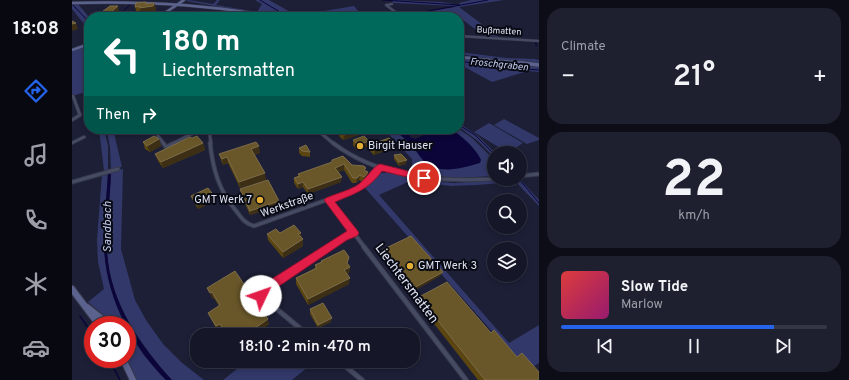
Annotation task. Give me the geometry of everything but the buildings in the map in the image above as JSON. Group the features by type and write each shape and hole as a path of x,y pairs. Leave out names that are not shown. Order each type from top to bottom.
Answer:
{"main road":[{"path":"171,9 182,1"},
{"path":"166,12 182,1"},
{"path":"72,3 182,1 191,4 245,12"},
{"path":"168,2 174,6"},
{"path":"72,50 84,46"},
{"path":"464,58 539,65"},
{"path":"72,288 93,316"},
{"path":"86,306 98,316"},
{"path":"127,368 133,380"}],"street":[{"path":"393,8 391,2 386,5 393,8 397,12"},
{"name":"Bußmatten","path":"464,36 539,41"},
{"path":"72,120 80,115 73,96"},
{"path":"158,136 166,147 191,134"},
{"name":"Werkstraße","path":"209,134 212,164 218,185 232,207 249,225 260,225 360,188 371,179 380,167"},
{"path":"322,134 336,146 361,160 400,173 424,178 459,181 487,179"},
{"path":"72,143 84,137"},
{"path":"72,182 118,169"},
{"path":"527,175 539,174"},
{"name":"Liechtersmatten","path":"329,200 466,380"},
{"path":"300,328 261,296 260,292 354,233"},
{"path":"347,368 362,380"}],"shaded area":[{"path":"188,0 213,4 217,0 220,0 216,5 257,12 249,12 186,1"},
{"path":"255,0 269,0 290,12 257,12 262,4"},
{"path":"392,0 442,2 460,5 459,3 471,0 504,0 459,7 499,37 483,35 464,21 464,12 431,11 455,7 454,6 393,3"},
{"path":"72,4 78,4 85,12 84,24 72,9"},
{"path":"354,6 359,12 318,12"},
{"path":"84,47 84,92 72,96 72,51"},
{"path":"464,53 539,60 539,63 511,62 464,55"},
{"path":"464,59 539,67 539,72 528,71 492,82 464,67"},
{"path":"504,119 539,138 539,140 527,144 494,125"},
{"path":"489,123 523,143 518,146 497,146 474,132"},
{"path":"464,126 478,136 488,146 487,150 464,131"},
{"path":"464,132 487,153 487,176 455,178 416,174 412,165 412,159 389,134 400,134 410,143 424,161 467,142 456,134 464,134"},
{"path":"100,134 105,134 108,146 108,170 104,171"},
{"path":"108,134 114,134 122,167 111,169"},
{"path":"409,134 410,137 415,139 426,134 458,134 479,156 481,160 480,163 450,169 436,168 423,160 412,145 401,135"},
{"path":"123,169 121,249 135,300 146,320 163,344 181,362 204,380 172,380 136,334 136,316 126,316 119,303 109,267 107,248 111,172"},
{"path":"108,172 104,227 106,266 111,287 122,316 103,316 88,302 104,289 98,262 97,240 102,174"},
{"path":"108,172 111,172 107,248 113,285 119,303 126,316 121,316 109,283 104,245"},
{"path":"381,173 390,173 420,180 454,183 487,181 487,184 451,186 410,181 379,195 509,343 539,325 539,363 531,368 535,380 365,188"},
{"path":"520,186 526,186 539,200 539,206"},
{"path":"136,334 172,380 166,380 136,342"},
{"path":"136,342 143,354 166,380 137,380 131,368 136,368"},
{"path":"238,368 307,368 292,380 223,380"}],"waterway":[{"path":"260,0 280,12"},
{"path":"383,0 459,5"},
{"path":"423,12 488,0"},
{"path":"72,4 84,17"},
{"name":"Sandbach","path":"122,12 131,4"},
{"path":"537,43 535,43 537,46"},
{"name":"Froschgraben","path":"464,62 498,67 539,70"},
{"path":"464,128 475,135 487,147"},
{"path":"525,186 539,203"},
{"path":"80,316 84,322"},
{"path":"114,368 120,380"}],"place":[{"name":"Birgit Hauser","path":"360,146"},
{"name":"GMT Werk 7","path":"260,200"},
{"name":"GMT Werk 3","path":"410,266"}],"route":[{"path":"261,296 260,292 354,233 329,200 360,188 371,179 380,167 424,178"}]}
